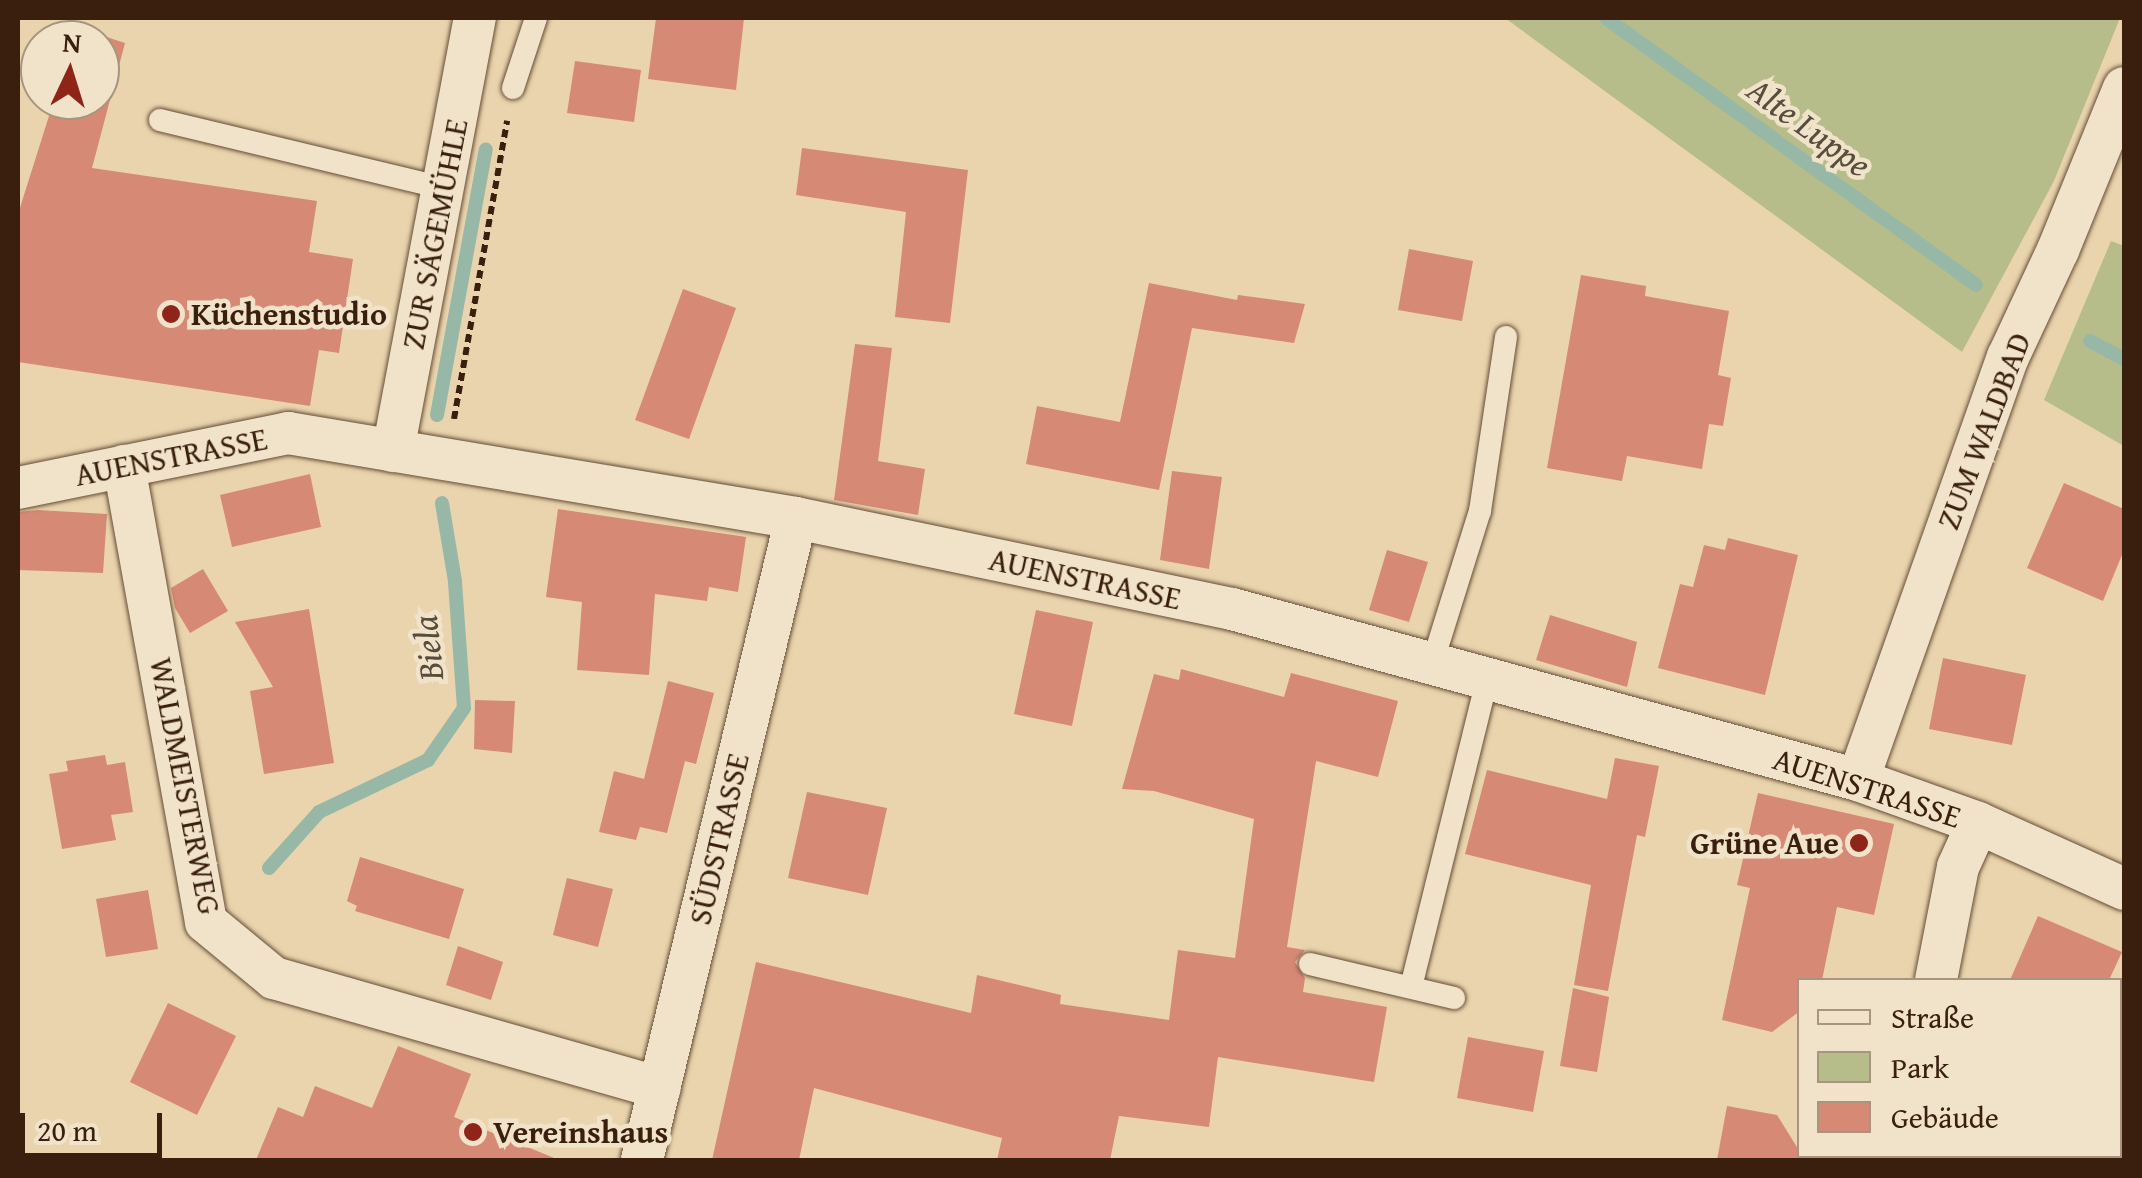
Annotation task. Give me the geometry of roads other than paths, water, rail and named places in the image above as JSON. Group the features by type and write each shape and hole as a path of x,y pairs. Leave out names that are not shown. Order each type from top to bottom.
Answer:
{"street":[{"name":"ZUR SÄGEMÜHLE","path":"393,451 474,18"},
{"name":"ZUM WALDBAD","path":"1858,780 2008,357 2058,250 2124,88"},
{"name":"AUENSTRASSE","path":"18,488 288,433 796,518 1232,609 1858,780 1978,823 2124,889"},
{"name":"WALDMEISTERWEG","path":"124,466 206,922 274,978 660,1088"},
{"name":"SÜDSTRASSE","path":"642,1160 796,518"},
{"path":"1936,978 1958,866 1978,823"}],"lane":[{"path":"513,88 536,18"},
{"path":"160,120 444,188"},
{"path":"1432,664 1480,511 1506,336"},
{"path":"1412,988 1487,679"},
{"path":"1310,964 1454,998"}],"waterway":[{"name":"Alte Luppe","path":"1606,18 1976,285"},
{"name":"Biela","path":"437,415 486,149"},
{"name":"Alte Luppe","path":"2090,341 2124,359"},
{"name":"Biela","path":"269,868 319,812 428,760 464,708 455,581 442,503"}],"place":[{"name":"Küchenstudio","path":"171,314"},
{"name":"Grüne Aue","path":"1859,843"},
{"name":"Vereinshaus","path":"473,1132"}]}
